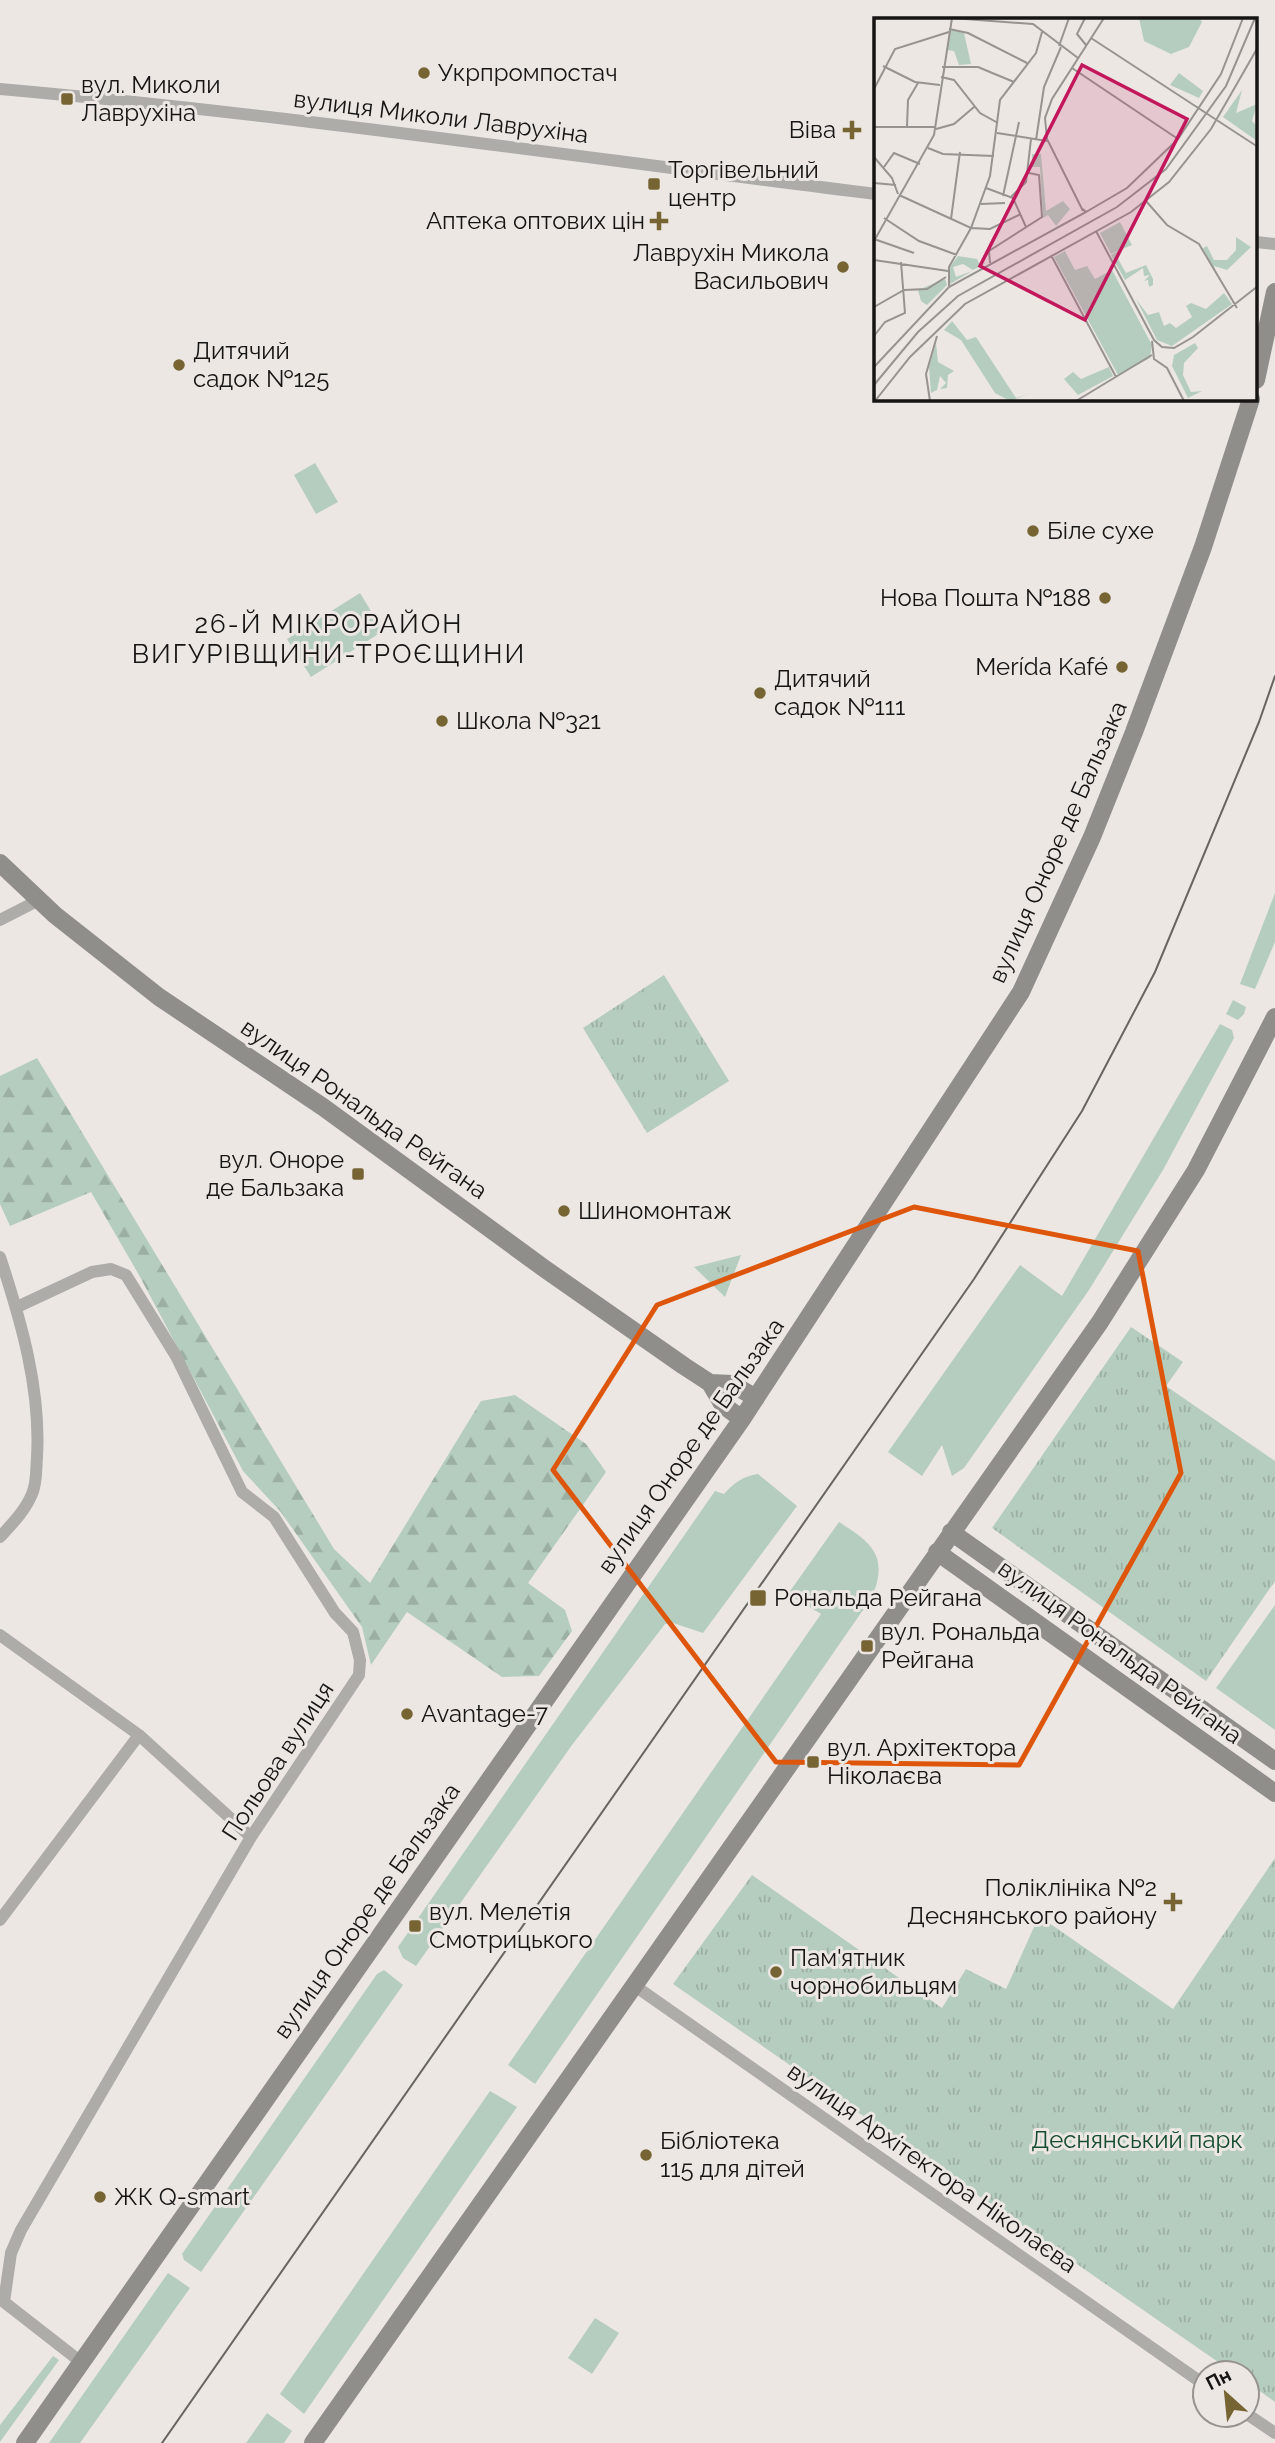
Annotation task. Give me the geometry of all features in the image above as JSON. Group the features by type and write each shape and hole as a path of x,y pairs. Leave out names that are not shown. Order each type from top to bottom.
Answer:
{"main road":[{"path":"1258,371 1275,292"},
{"name":"вулиця Оноре де Бальзака","path":"25,2443 742,1419 1014,1003 1035,966 1092,837 1158,671 1203,547 1250,401"},
{"name":"вулиця Рональда Рейгана","path":"0,863 39,900 159,997 330,1112 545,1269 710,1382 723,1405 742,1419"},
{"path":"313,2443 1100,1322 1196,1170 1275,1017"},
{"name":"вулиця Рональда Рейгана","path":"710,1382 732,1384 756,1398"},
{"name":"вулиця Рональда Рейгана","path":"951,1532 1275,1760"},
{"name":"вулиця Рональда Рейгана","path":"937,1552 1275,1793"}],"street":[{"name":"вулиця Миколи Лаврухіна","path":"0,89 113,99 586,155 874,194"},
{"path":"0,920 39,900"},
{"path":"0,1257 16,1307 36,1400 39,1430 34,1491 25,1508 0,1537"},
{"name":"Польова вулиця","path":"16,1307 92,1272 111,1269 126,1275 176,1356 242,1492 274,1517 335,1613 354,1632 360,1660 359,1675 251,1837 21,2230 11,2253 4,2302 81,2362"},
{"path":"0,1635 139,1735 251,1837"},
{"path":"0,1920 139,1735"},
{"name":"вулиця Архітектора Ніколаєва","path":"635,1986 1191,2375"}],"highlighted area":[{"path":"914,1207 1138,1251 1181,1473 1019,1765 776,1762 553,1470 657,1305"}],"green space":[{"path":"315,463 338,502 316,514 294,475"},
{"path":"360,593 383,631 311,677 287,639"},
{"path":"1275,893 1275,942 1255,989 1240,984"},
{"path":"664,975 729,1081 647,1133 583,1028"},
{"path":"1233,1000 1246,1007 1238,1020 1226,1014"},
{"path":"1220,1024 1232,1030 1234,1038 1163,1170 1089,1290 964,1468 952,1476 942,1445 922,1476 888,1452 1020,1265 1062,1296"},
{"path":"37,1058 334,1549 370,1583 481,1401 515,1395 586,1444 606,1472 528,1583 565,1610 572,1631 539,1676 502,1677 407,1612 371,1665 362,1627 280,1511 243,1471 139,1275 91,1192 10,1226 0,1204 0,1076"},
{"path":"741,1255 725,1297 694,1267"},
{"path":"1131,1327 1183,1362 1166,1386 1275,1461 1275,1581 1206,1681 992,1528"},
{"path":"758,1474 797,1506 703,1633 673,1623 665,1624 572,1745 416,1966 403,1958 398,1947 715,1491 724,1494 739,1481"},
{"path":"839,1522 868,1544 878,1561 877,1583 872,1597 535,2084 508,2065 821,1614 788,1594"},
{"path":"1275,1605 1275,1730 1216,1688"},
{"name":"Деснянський парк","path":"1275,1858 1275,2402 1261,2392 1261,2359 1214,2359 673,1984 752,1875 942,2008 966,1969 1006,1989 1039,1916 1173,2009"},
{"path":"384,1970 403,1985 201,2272 184,2260 182,2254 377,1974"},
{"path":"490,2091 517,2107 304,2414 280,2394"},
{"path":"168,2273 190,2288 80,2443 49,2443"},
{"path":"595,2318 619,2333 592,2374 568,2358"},
{"path":"53,2356 59,2360 0,2442 0,2425"},
{"path":"267,2413 292,2431 284,2443 246,2443"}],"tram line":[{"path":"162,2443 974,1279 1082,1111 1155,972 1259,722 1275,676"}],"place":[{"name":"Укрпромпостач","path":"424,73"},
{"name":"вул. Миколи Лаврухіна","path":"67,99"},
{"name":"Віва","path":"852,130"},
{"name":"Торгівельний центр","path":"654,184"},
{"name":"Аптека оптових цін","path":"659,221"},
{"name":"Лаврухін Микола Васильович","path":"843,267"},
{"name":"Дитячий садок №125","path":"179,365"},
{"name":"Біле сухе","path":"1033,531"},
{"name":"Нова Пошта №188","path":"1105,598"},
{"name":"Merída Kafé","path":"1122,667"},
{"name":"Дитячий садок №111","path":"760,693"},
{"name":"Школа №321","path":"442,721"},
{"name":"вул. Оноре де Бальзака","path":"358,1174"},
{"name":"Шиномонтаж","path":"564,1211"},
{"name":"Рональда Рейгана","path":"758,1598"},
{"name":"вул. Рональда Рейгана","path":"867,1646"},
{"name":"Avantage-7","path":"407,1714"},
{"name":"вул. Архітектора Ніколаєва","path":"813,1762"},
{"name":"Поліклініка №2 Деснянського району","path":"1173,1902"},
{"name":"вул. Мелетія Смотрицького","path":"415,1926"},
{"name":"Пам'ятник чорнобильцям","path":"776,1972"},
{"name":"Бібліотека 115 для дітей","path":"646,2155"},
{"name":"ЖК Q-smart","path":"100,2197"}],"district":[{"name":"26-Й МІКРОРАЙОН ВИГУРІВЩИНИ-ТРОЄЩИНИ","path":"329,639"}]}
